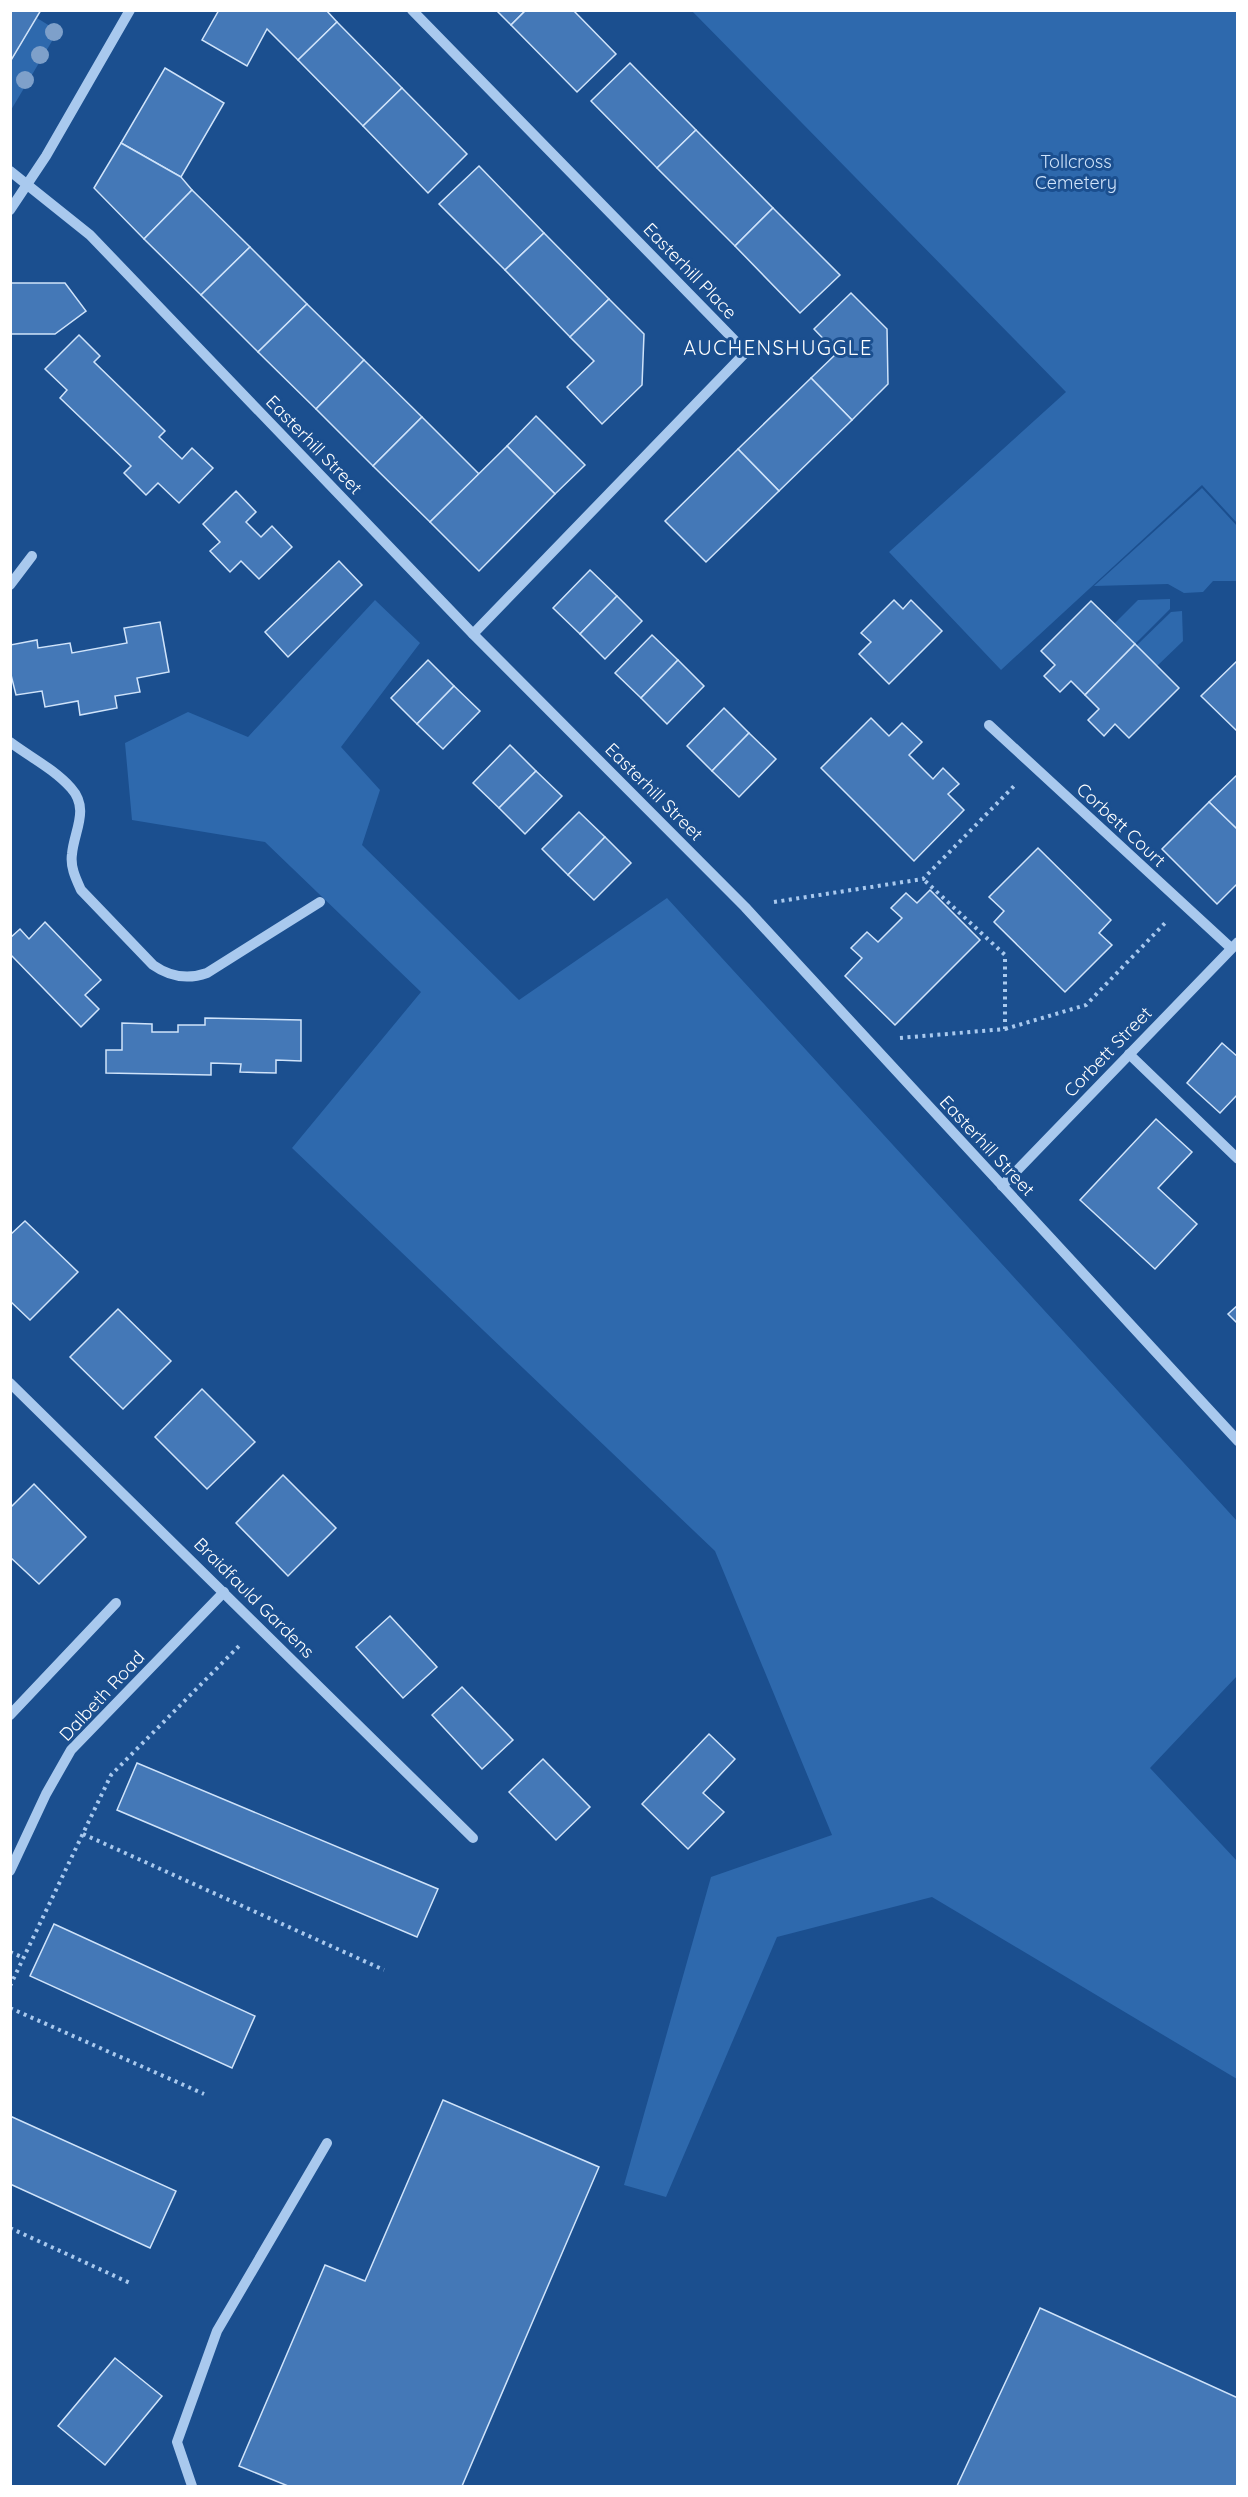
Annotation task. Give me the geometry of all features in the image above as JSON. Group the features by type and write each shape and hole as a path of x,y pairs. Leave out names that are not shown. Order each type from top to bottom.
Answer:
{"street":[{"path":"10,210 28,184 130,10"},
{"name":"Easterhill Place","path":"412,10 746,352 472,634"},
{"name":"Easterhill Street","path":"10,171 90,235 472,634 745,907 1238,1441"},
{"path":"10,585 32,556"},
{"name":"Corbett Court","path":"988,725 1183,904 1234,945"},
{"path":"10,742 61,778 78,798 81,811 80,824 72,854 74,875 81,890 153,965 162,971 173,976 187,978 207,973 320,902"},
{"name":"Corbett Street","path":"1002,1186 1234,945"},
{"path":"1129,1053 1238,1159"},
{"name":"Braidfauld Gardens","path":"10,1383 472,1838"},
{"name":"Dalbeth Road","path":"10,1871 46,1794 71,1750 224,1592"},
{"path":"10,1715 116,1603"},
{"path":"192,2487 177,2442 217,2331 327,2143"}],"path":[{"path":"745,907 923,879 1033,766"},
{"path":"923,879 1005,955 1005,1029"},
{"path":"868,1041 1005,1029 1086,1005 1183,904"},
{"path":"10,1986 111,1775 258,1626"},
{"path":"83,1834 384,1970"},
{"path":"10,1952 24,1958"},
{"path":"10,2008 204,2094"},
{"path":"10,2228 132,2284"}],"green space":[{"name":"Tollcross Cemetery","path":"692,11 1237,11 1237,523 1202,485 1001,670 889,552 1066,392"},
{"path":"37,18 58,31 11,110 11,62"},
{"path":"1202,488 1237,526 1237,581 1213,581 1203,592 1184,593 1168,584 1094,586"},
{"path":"1170,599 1170,609 1135,644 1114,624 1138,600"},
{"path":"375,600 420,643 341,747 380,790 362,845 519,1000 667,898 1237,1521 1237,1676 1150,1768 1237,1861 1237,2079 932,1897 777,1937 666,2197 624,2185 711,1877 832,1835 715,1551 292,1148 421,992 265,842 132,820 125,743 188,712 248,737"},
{"path":"1182,611 1183,641 1157,666 1136,646 1171,612"}],"building":[{"path":"10,10 41,10 10,62"},
{"path":"219,10 326,10 337,22 298,60 267,29 247,66 202,40"},
{"path":"496,10 526,10 511,25"},
{"path":"526,10 573,10 616,54 577,92 511,25"},
{"path":"337,22 402,88 363,126 298,60"},
{"path":"630,63 696,130 657,168 591,101"},
{"path":"165,68 224,103 181,177 121,143"},
{"path":"402,88 467,154 428,193 363,126"},
{"path":"696,130 773,208 735,246 657,168"},
{"path":"121,143 181,177 192,190 144,239 94,188"},
{"path":"479,166 544,233 505,270 439,204"},
{"path":"192,190 250,247 201,295 144,239"},
{"path":"773,208 840,275 800,313 735,246"},
{"path":"544,233 609,299 570,337 505,270"},
{"path":"250,247 307,304 258,352 201,295"},
{"path":"10,283 65,283 86,311 55,334 10,334"},
{"path":"851,293 887,329 888,384 852,420 811,378 837,353 814,329"},
{"path":"609,299 644,334 642,385 602,424 567,387 594,361 570,337"},
{"path":"307,304 364,360 316,409 258,352"},
{"path":"79,335 100,356 94,362 165,431 159,437 182,459 192,448 213,468 179,503 158,483 146,495 124,473 131,466 60,398 67,390 45,369"},
{"path":"364,360 422,417 373,466 316,409"},
{"path":"811,378 852,420 779,491 738,449"},
{"path":"536,416 585,465 555,494 507,446"},
{"path":"422,417 479,474 430,522 373,466"},
{"path":"507,446 555,494 479,571 430,522"},
{"path":"738,449 779,491 706,562 665,521"},
{"path":"236,491 256,512 246,522 261,537 272,526 292,547 259,579 241,561 230,572 210,551 220,542 203,524"},
{"path":"339,561 362,585 288,657 265,632"},
{"path":"590,570 617,596 580,634 553,608"},
{"path":"617,596 642,621 605,659 580,634"},
{"path":"894,600 903,609 911,600 942,631 889,684 859,654 871,642 861,633"},
{"path":"1091,601 1135,644 1085,695 1071,681 1060,692 1044,676 1055,665 1041,651"},
{"path":"160,622 169,672 137,678 140,692 115,696 117,708 80,715 78,701 45,707 42,691 16,695 10,671 10,645 37,640 38,648 70,643 72,653 127,643 124,628"},
{"path":"652,635 678,660 641,698 615,673"},
{"path":"1135,644 1179,688 1129,738 1115,724 1104,736 1088,720 1099,709 1085,695"},
{"path":"428,660 454,686 417,724 391,698"},
{"path":"678,660 704,686 667,724 641,698"},
{"path":"1238,660 1238,732 1201,696"},
{"path":"454,686 480,711 443,749 417,724"},
{"path":"724,708 749,733 712,771 687,746"},
{"path":"871,718 889,736 902,723 922,742 909,755 933,779 943,768 959,784 948,794 964,810 914,861 821,768"},
{"path":"749,733 776,759 739,797 712,771"},
{"path":"510,745 536,771 499,808 473,783"},
{"path":"536,771 562,796 525,834 499,808"},
{"path":"1238,774 1238,830 1209,802"},
{"path":"1209,802 1238,830 1238,883 1217,904 1162,849"},
{"path":"579,812 605,837 568,875 542,849"},
{"path":"605,837 631,863 594,900 568,875"},
{"path":"1038,848 1111,920 1099,933 1112,945 1065,992 994,922 1004,911 989,897"},
{"path":"930,890 980,940 895,1025 845,976 862,958 851,948 867,932 878,942 902,918 891,908 906,893 917,903"},
{"path":"45,922 101,980 85,995 99,1009 81,1027 10,954 10,938 20,929 29,939"},
{"path":"205,1018 301,1020 301,1061 276,1060 276,1073 240,1072 241,1064 211,1063 211,1075 106,1073 106,1050 122,1050 122,1023 152,1024 152,1032 178,1032 178,1025 205,1025"},
{"path":"1222,1043 1238,1057 1238,1094 1220,1113 1187,1083"},
{"path":"1156,1119 1192,1152 1158,1188 1197,1224 1155,1269 1080,1200"},
{"path":"25,1221 78,1272 30,1320 10,1301 10,1235"},
{"path":"1238,1305 1238,1324 1228,1314"},
{"path":"118,1309 171,1361 123,1409 70,1357"},
{"path":"202,1389 255,1442 207,1489 155,1437"},
{"path":"283,1475 336,1528 288,1576 236,1523"},
{"path":"34,1484 86,1537 39,1584 10,1557 10,1508"},
{"path":"390,1616 437,1667 403,1698 356,1647"},
{"path":"462,1687 513,1740 482,1769 432,1715"},
{"path":"709,1734 735,1759 703,1793 724,1812 688,1849 642,1804"},
{"path":"543,1759 590,1807 556,1840 509,1792"},
{"path":"137,1763 438,1889 417,1937 117,1810"},
{"path":"54,1924 255,2016 232,2068 30,1976"},
{"path":"443,2100 599,2167 462,2486 288,2486 239,2466 325,2265 365,2281"},
{"path":"10,2116 176,2191 150,2248 10,2184"},
{"path":"1040,2308 1238,2398 1238,2486 957,2486"},
{"path":"115,2358 162,2396 105,2465 58,2426"}],"district":[{"name":"AUCHENSHUGGLE","path":"778,348"}]}
